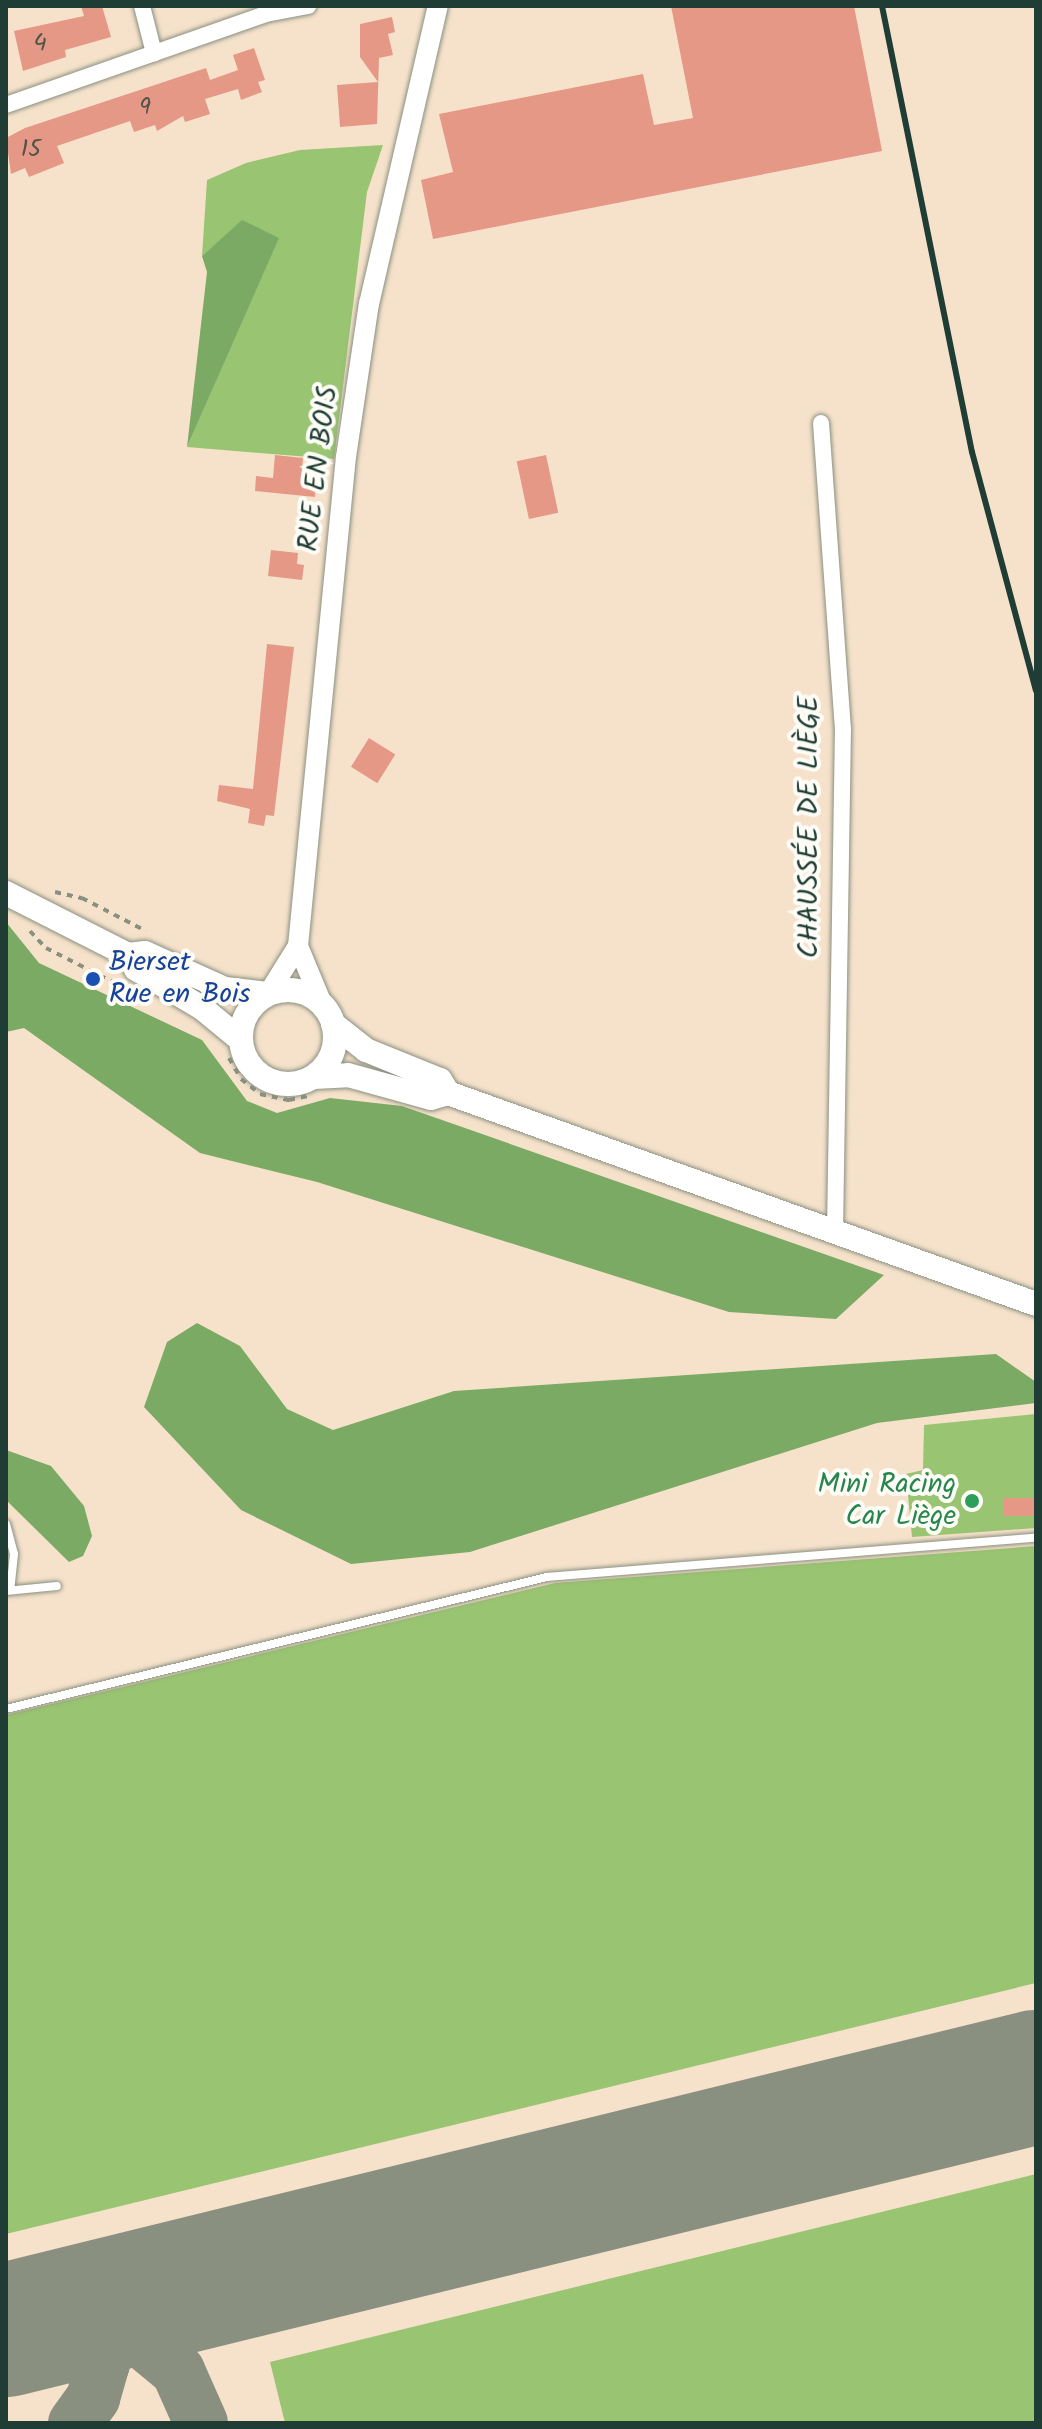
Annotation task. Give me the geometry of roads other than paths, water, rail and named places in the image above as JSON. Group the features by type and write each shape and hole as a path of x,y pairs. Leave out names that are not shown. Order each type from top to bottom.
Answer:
{"main road":[{"path":"6,893 128,955 136,969 202,1008 241,1040 249,1063 267,1079 291,1084 314,1077 348,1075 431,1098 448,1093 1036,1304"},
{"path":"128,955 145,953 225,989 268,994 295,990 366,1050 440,1080 448,1093"},
{"path":"241,1040 248,1013 268,994"},
{"path":"314,1077 333,1052 328,1015"}],"street":[{"path":"142,6 154,53"},
{"path":"6,105 266,14 308,6"},
{"name":"RUE EN BOIS","path":"268,994 298,946 346,457 369,304 438,6"},
{"name":"CHAUSSÉE DE LIÈGE","path":"821,423 843,728 835,1232"},
{"name":"RUE EN BOIS","path":"298,946 328,1015"}],"lane":[{"path":"6,1524 14,1554 8,1590 57,1586"},
{"path":"6,1709 547,1577 1036,1538"}],"railway":[{"path":"882,6 972,452 1036,691"}],"place":[{"name":"Bierset Rue en Bois","path":"93,979"},
{"name":"Mini Racing Car Liège","path":"972,1501"}]}
